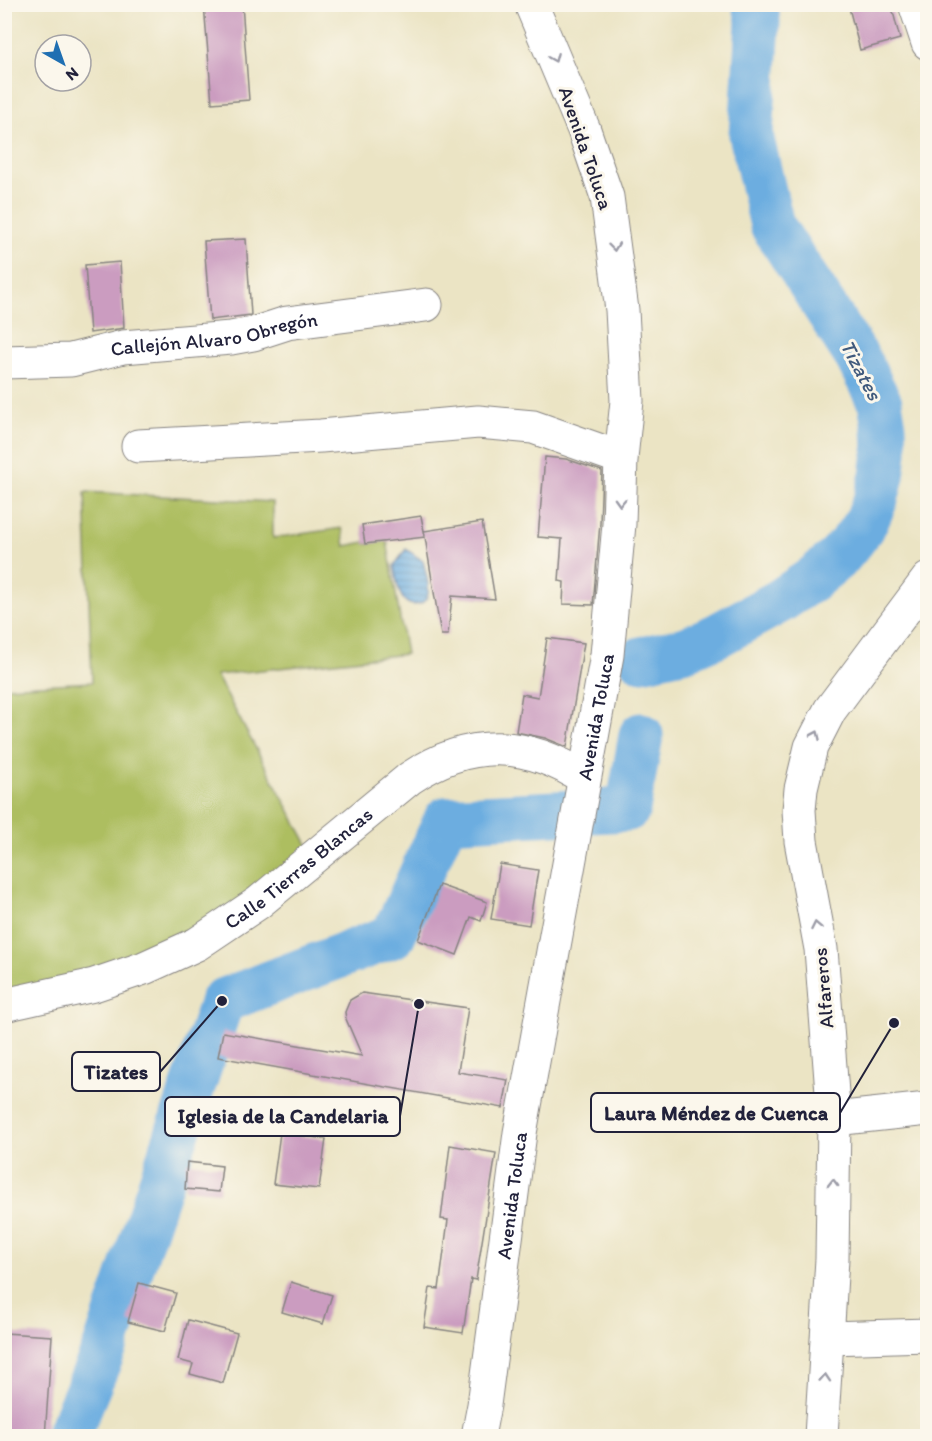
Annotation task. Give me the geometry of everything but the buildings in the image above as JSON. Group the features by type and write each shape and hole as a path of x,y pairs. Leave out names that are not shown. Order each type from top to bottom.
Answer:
{"street":[{"name":"Avenida Toluca","path":"478,1437 520,1133 607,655 620,524 621,458 627,390 622,310 607,197 584,130 531,4"},
{"path":"915,4 927,43"},
{"name":"Callejón Alvaro Obregón","path":"4,362 70,360 123,347 231,338 253,334 287,323 426,305"},
{"path":"138,446 321,436 478,422 532,427 621,458"},
{"name":"Alfareros","path":"820,1437 832,1259 834,1119 821,949 801,841 799,810 801,789 811,747 830,710 927,579"},
{"name":"Calle Tierras Blancas","path":"4,1005 94,985 144,968 197,944 273,892 410,778 427,766 446,758 486,749 528,752 566,766 580,801"},
{"path":"834,1119 927,1109"},
{"path":"828,1338 927,1335"}],"green space":[{"path":"85,492 273,502 273,538 342,528 345,546 387,541 406,654 216,675 311,850 194,937 5,996 5,687 92,682"}],"water":[{"path":"406,549 423,561 426,573 428,594 427,598 419,604 412,605 407,602 398,585 394,566"}],"waterway":[{"name":"Tizates","path":"641,659 686,649 718,635 780,601 811,580 839,557 867,520 882,476 885,452 880,403 857,357 772,225 751,135 758,22 754,4"},
{"name":"Tizates","path":"68,1436 105,1347 222,1001 393,936 446,819 628,809 641,735"}],"place":[{"name":"Tizates","path":"222,1001"},
{"name":"Iglesia de la Candelaria","path":"419,1004"},
{"name":"Laura Méndez de Cuenca","path":"894,1023"}]}
